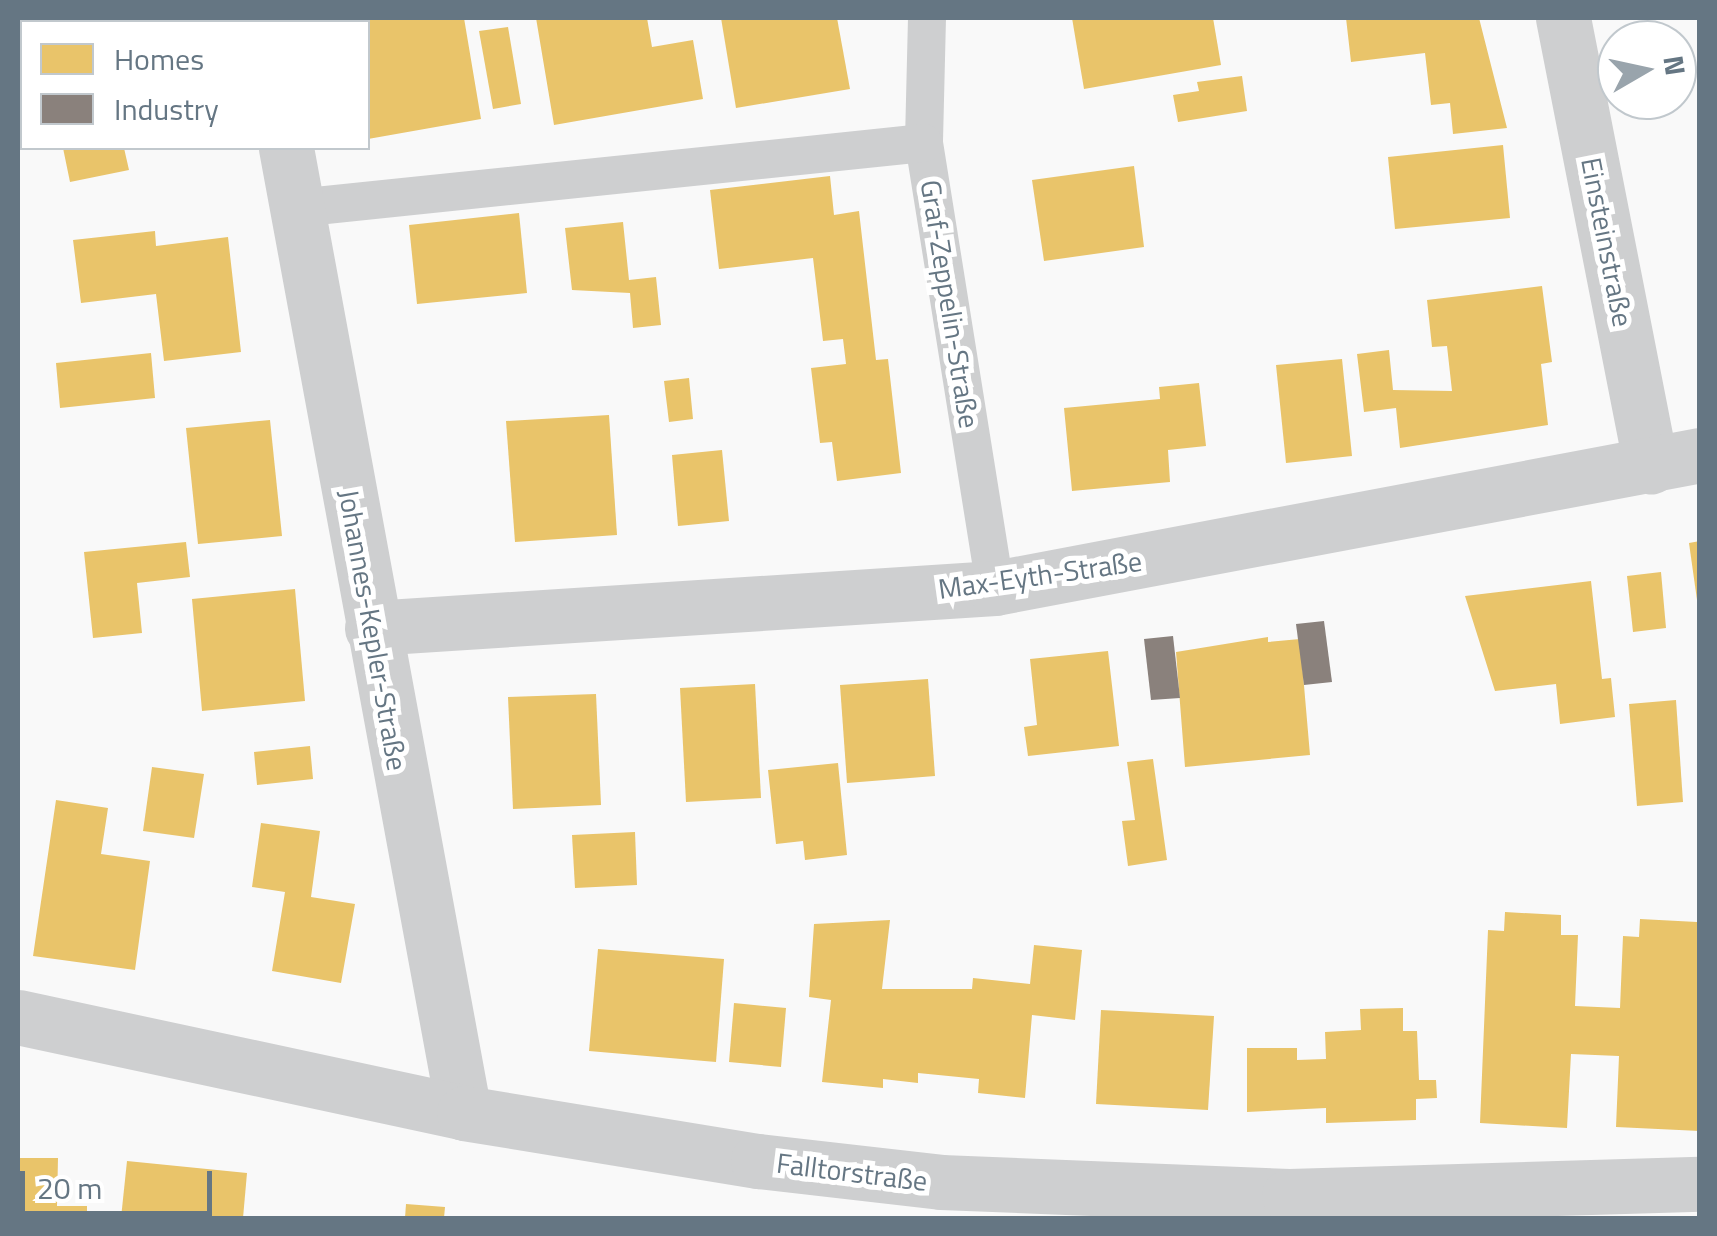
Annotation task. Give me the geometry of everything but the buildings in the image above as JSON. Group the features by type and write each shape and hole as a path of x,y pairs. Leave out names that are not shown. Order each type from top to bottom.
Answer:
{"street":[{"name":"Einsteinstraße","path":"1563,18 1675,461"},
{"name":"Johannes-Kepler-Straße","path":"286,150 464,1112"},
{"name":"Max-Eyth-Straße","path":"372,628 995,588 1675,461"},
{"name":"Falltorstraße","path":"18,1016 464,1112 758,1161 941,1182 1289,1196 1700,1184"}],"lane":[{"name":"Graf-Zeppelin-Straße","path":"927,18 924,142 995,588"},
{"path":"296,208 924,142"}]}
